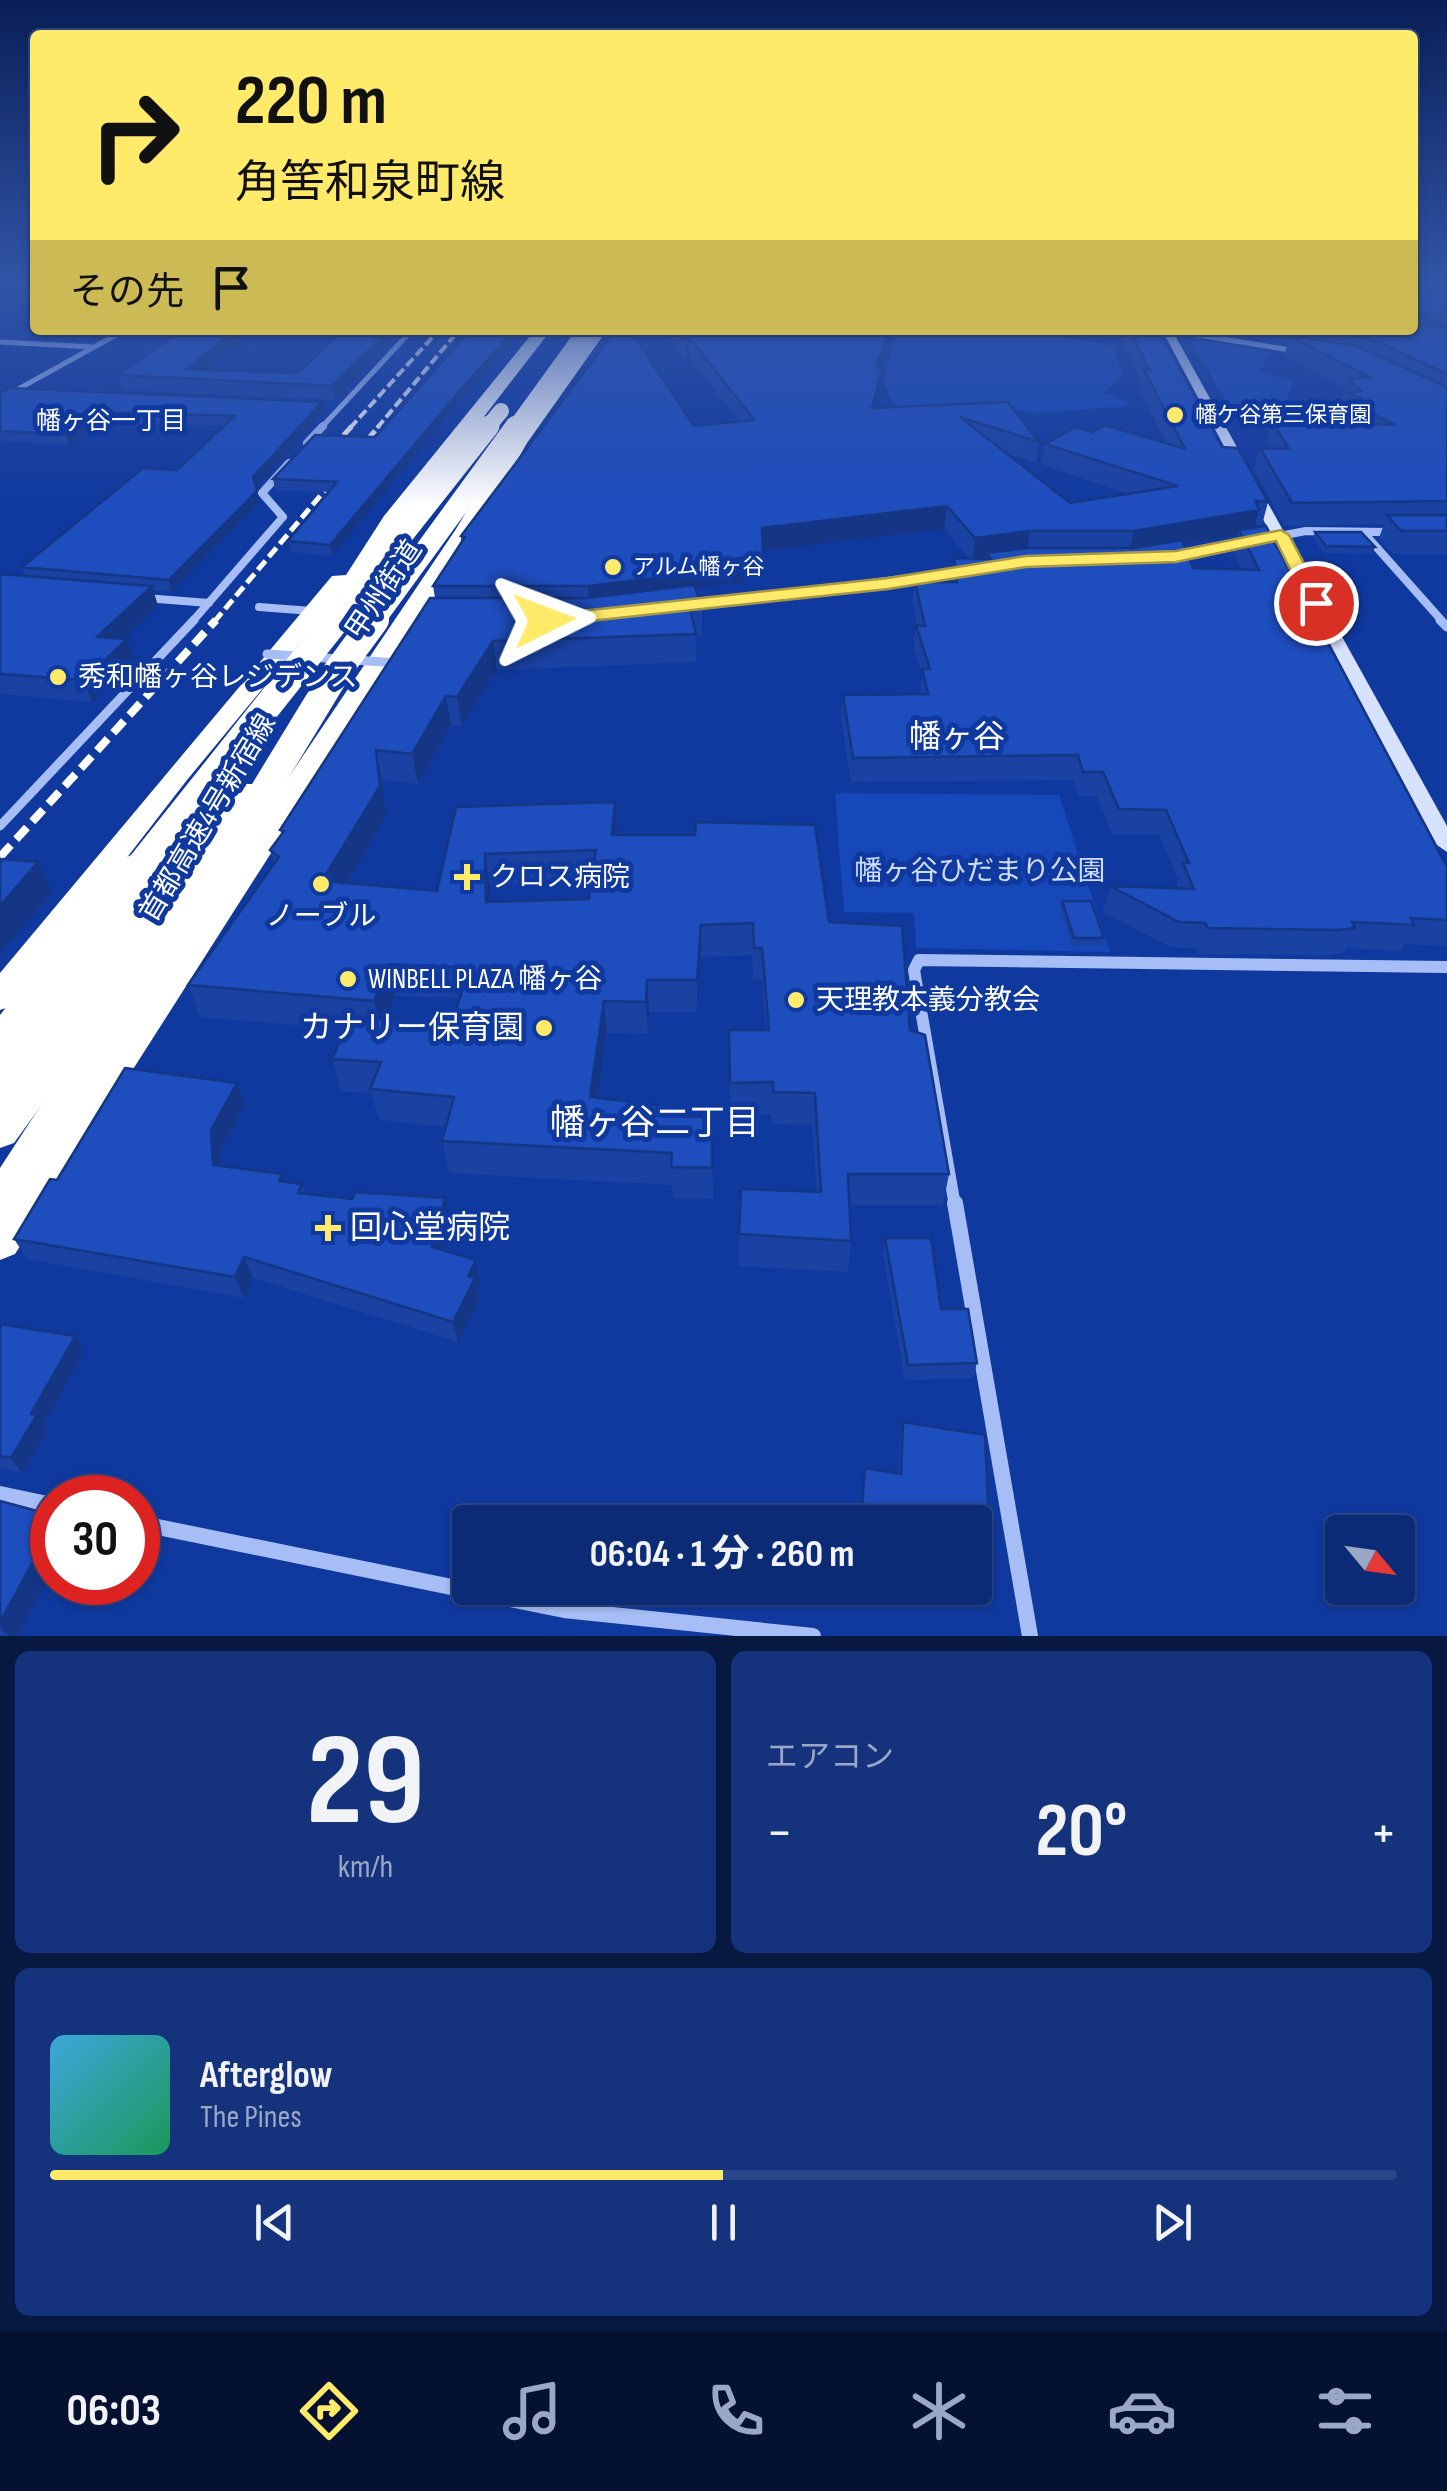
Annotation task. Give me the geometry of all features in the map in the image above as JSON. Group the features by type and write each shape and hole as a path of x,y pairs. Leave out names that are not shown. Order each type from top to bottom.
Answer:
{"highway":[{"path":"0,1132 214,822 392,521 525,354"},
{"name":"甲州街道","path":"0,996 313,611 467,437 534,354"},
{"name":"首都高速4号新宿線","path":"0,1044 545,354"},
{"name":"首都高速4号新宿線","path":"0,1200 187,917 336,673 568,354"},
{"name":"甲州街道","path":"0,1242 412,618 518,442 581,354"},
{"path":"0,1086 214,822 467,528 593,354"}],"main road":[{"path":"1180,354 1447,845"}],"street":[{"path":"0,399 82,354"},
{"path":"0,826 209,603 284,516 263,499 262,493 389,354"},
{"path":"0,390 31,393"},
{"path":"323,406 340,408"},
{"path":"1160,558 1306,530 1396,532"},
{"path":"1363,532 1447,627"},
{"path":"675,607 978,570"},
{"path":"138,597 209,603"},
{"path":"259,606 313,611"},
{"path":"267,654 397,663"},
{"path":"1030,1636 961,1218 914,970 919,960 1447,966"},
{"path":"0,1494 30,1500"},
{"path":"160,1527 564,1610 813,1636"}],"green space":[{"path":"891,354 1116,354 1122,375 1104,393 1126,400 1129,406 1035,413 1018,410 1010,417 901,423 884,382"},
{"path":"1198,354 1268,354 1260,372 1293,382 1277,429 1242,428"},
{"name":"幡ヶ谷ひだまり公園","path":"835,793 1059,795 1110,952 916,948 914,913 844,912"}],"building":[{"path":"147,354 205,354 187,369 298,373 318,354 364,354 332,386 118,375"},
{"path":"449,354 493,354 330,545 288,541 337,482 273,479 315,435 375,437"},
{"path":"598,354 646,354 694,426 754,420 703,354 881,354 876,367 882,367 872,408 1008,402 1039,442 960,417 1070,503 1178,486 1045,444 1076,427 1092,432 1105,425 1185,449 1144,370 1150,371 1142,354 1172,354 1222,447 1238,448 1268,502 1255,501 1259,510 1134,531 1030,531 975,538 947,506 762,528 763,555 685,566 689,574 588,586 433,586 465,537 461,536"},
{"path":"1325,354 1375,354 1447,387 1447,501 1292,503 1260,448 1289,449 1272,421 1396,425 1346,401 1360,398 1348,393 1361,391 1348,379 1368,377"},
{"path":"1404,354 1447,354 1447,374"},
{"path":"10,388 322,402 253,477 257,491 169,580 22,567 143,468 177,470 235,416 95,412 65,434 0,431 0,393"},
{"path":"1387,515 1447,515 1447,531 1401,531"},
{"path":"1266,526 1447,867 1447,920 1411,918 1414,925 1352,922 1355,928 1338,930 1208,928 1205,923 1179,922 1110,886 1194,889 1183,863 1189,863 1166,810 1119,809 1103,772 1083,772 1078,755 853,758 843,695 928,694 922,669 930,669 916,626 925,626 915,582 957,582 954,558 991,559 986,553 1030,548 1134,548 1182,540 1193,568 1259,570 1239,530"},
{"path":"1315,532 1361,532 1375,547 1326,546"},
{"path":"0,574 152,586 97,637 127,639 84,680 0,674"},
{"path":"694,585 702,607 690,608 696,634 493,641 457,697 446,696 412,754 376,750 380,786 322,881 437,891 456,807 615,802 612,835 695,835 696,822 815,825 829,922 902,926 910,1030 925,1035 949,1174 848,1174 851,1241 739,1234 741,1189 821,1192 815,1093 773,1092 773,1082 730,1083 729,1030 769,1030 762,948 754,948 753,923 701,925 697,980 647,980 646,1002 604,1001 590,1097 664,1106 664,1116 712,1117 712,1168 671,1167 672,1153 442,1141 454,1097 370,1089 381,1062 332,1059 351,1017 452,1023 469,968 388,964 374,1001 188,985 279,857 270,850 284,831 280,830 430,598 588,598","holes":["596,850 589,899 486,902 485,854"]},
{"path":"3,859 38,862 0,906 0,863"},
{"path":"1062,901 1091,901 1104,938 1074,938"},
{"path":"125,1068 237,1083 211,1130 213,1165 282,1174 279,1181 302,1184 298,1193 352,1199 356,1192 445,1198 432,1247 476,1260 468,1276 475,1278 453,1322 244,1257 235,1277 14,1239 50,1179 57,1180"},
{"path":"885,1238 931,1238 941,1309 968,1309 977,1363 908,1365"},
{"path":"0,1324 75,1336 31,1414 37,1415 11,1458 0,1456"},
{"path":"903,1422 985,1435 988,1505 862,1505 865,1468 901,1474"},
{"path":"0,1501 30,1509 30,1567 0,1622"}],"railway":[{"path":"350,428 417,354"},
{"path":"377,428 439,354"},
{"path":"332,448 352,426"},
{"path":"214,622 379,426"},
{"path":"0,857 216,620"}],"place":[{"name":"幡ケ谷第三保育園","path":"1175,415"},
{"name":"アルム幡ヶ谷","path":"613,567"},
{"name":"秀和幡ヶ谷レジデンス","path":"58,677"},
{"name":"クロス病院","path":"467,877"},
{"name":"ノーブル","path":"321,884"},
{"name":"WINBELL PLAZA 幡ヶ谷","path":"348,979"},
{"name":"天理教本義分教会","path":"796,1000"},
{"name":"カナリー保育園","path":"544,1028"},
{"name":"回心堂病院","path":"328,1228"}],"district":[{"name":"幡ヶ谷一丁目","path":"111,421"},
{"name":"幡ヶ谷","path":"957,737"},
{"name":"幡ヶ谷二丁目","path":"655,1123"}],"route":[{"path":"544,620 888,583 1026,562 1128,562 1220,549 1281,535 1316,603"}]}
